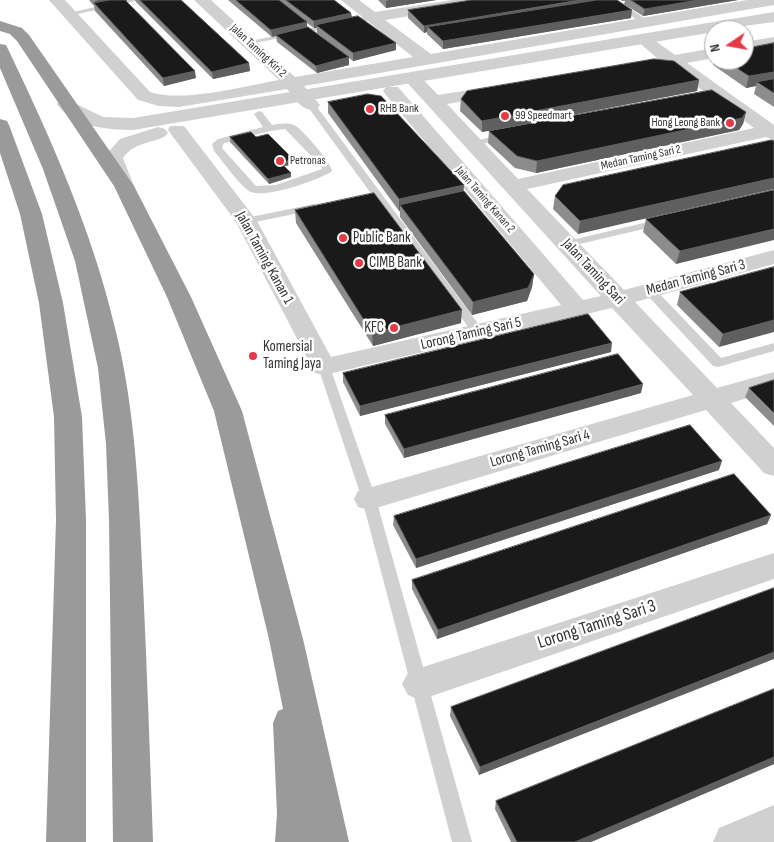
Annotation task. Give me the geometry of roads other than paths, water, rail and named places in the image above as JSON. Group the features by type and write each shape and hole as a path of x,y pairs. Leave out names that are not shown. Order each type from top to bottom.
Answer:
{"highway":[{"path":"0,26 16,31 23,38 66,104 124,186 179,297 228,411 286,639 329,842"},
{"path":"0,49 43,141 68,204 95,294 116,406 124,514 133,842"},
{"path":"0,125 31,214 51,303 68,417 72,520 66,842"},
{"path":"286,639 297,814 295,842"}],"street":[{"path":"57,0 144,96 159,101 179,102 422,88 519,86"},
{"name":"Jalan Taming Kiri 2","path":"202,0 250,42 303,94"},
{"path":"349,0 428,60"},
{"path":"373,17 481,0"},
{"path":"66,104 88,119 109,125 133,124 303,94 428,60 774,0"},
{"path":"124,186 113,158 120,145 143,136 177,130 264,121 303,94 422,88 649,44 774,17"},
{"path":"754,30 774,27"},
{"path":"649,44 704,39"},
{"path":"754,45 774,42"},
{"path":"649,44 672,60 714,96 772,136"},
{"path":"614,70 704,55"},
{"name":"Jalan Taming Sari","path":"422,88 774,466"},
{"name":"Jalan Taming Kanan 2","path":"392,91 578,309"},
{"name":"Jalan Taming Kanan 1","path":"177,130 246,221 324,368"},
{"name":"Medan Taming Sari 2","path":"518,192 772,136"},
{"name":"Medan Taming Sari 3","path":"618,299 774,257"},
{"name":"Lorong Taming Sari 5","path":"324,368 618,299"},
{"name":"Lorong Taming Sari 4","path":"369,499 774,381"},
{"name":"Lorong Taming Sari 3","path":"420,684 774,566"},
{"path":"733,842 774,824"}],"lane":[{"path":"69,14 136,0"},
{"path":"612,0 646,22"},
{"path":"250,42 373,17"},
{"path":"303,94 478,332"},
{"path":"264,121 292,128 325,164 327,170 322,174 269,189 258,191 253,189 217,149 217,144 264,121"},
{"path":"473,143 520,134"},
{"path":"246,221 321,206"},
{"path":"567,244 670,220"},
{"path":"650,291 718,363 774,347"},
{"path":"324,368 369,499 462,842"}],"place":[{"name":"RHB Bank","path":"370,109"},
{"name":"99 Speedmart","path":"505,116"},
{"name":"Hong Leong Bank","path":"730,123"},
{"name":"Petronas","path":"280,161"},
{"name":"Public Bank","path":"343,238"},
{"name":"CIMB Bank","path":"359,263"},
{"name":"KFC","path":"394,328"},
{"name":"Komersial Taming Jaya","path":"253,356"}]}
